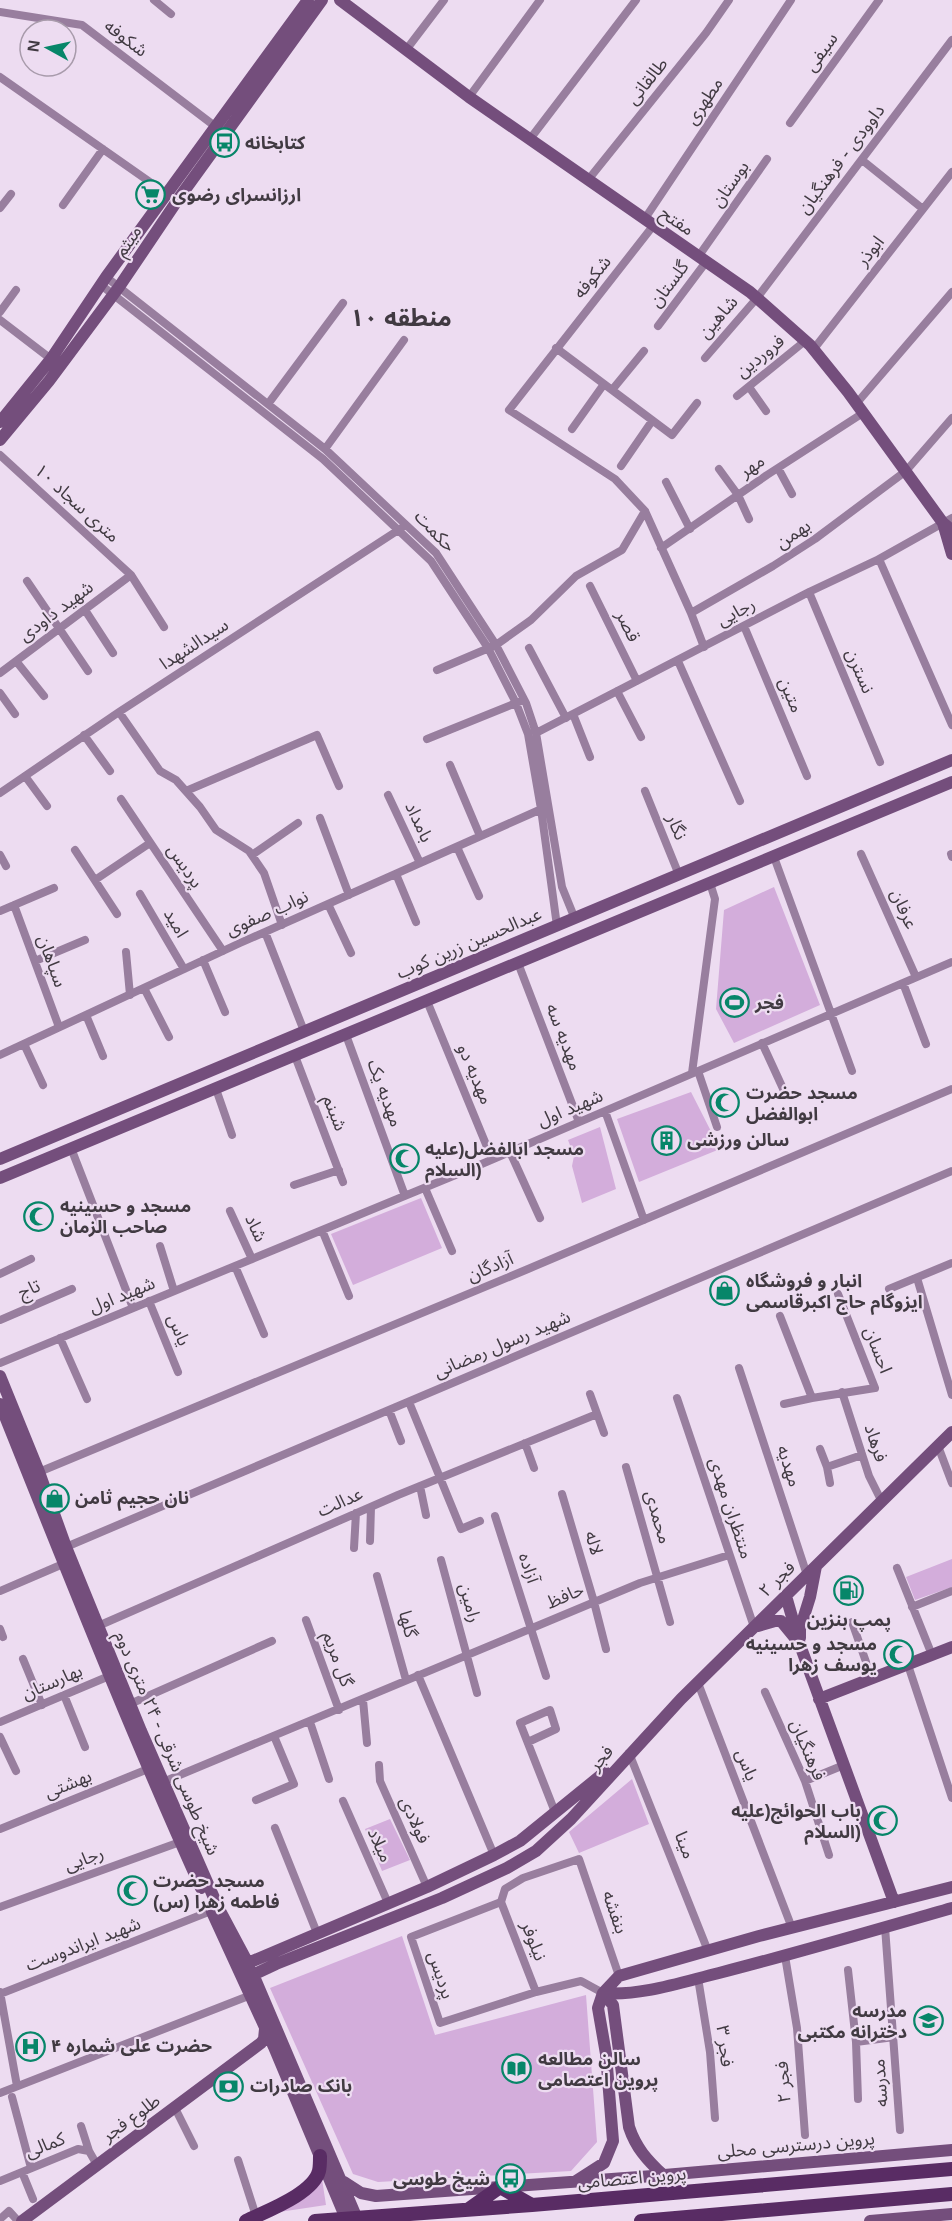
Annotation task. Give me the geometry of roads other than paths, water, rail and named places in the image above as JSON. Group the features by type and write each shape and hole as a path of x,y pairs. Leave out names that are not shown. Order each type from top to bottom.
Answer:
{"main road":[{"name":"میثم","path":"0,422 51,359 103,281 308,0"},
{"name":"میثم","path":"0,440 49,381 116,291 179,198 322,0"},
{"name":"مفتح","path":"340,0 470,97 757,298 809,345 949,524 952,554"},
{"name":"عبدالحسین زرین کوب","path":"0,1160 952,760"},
{"name":"عبدالحسین زرین کوب","path":"0,1178 952,782"},
{"path":"625,898 621,903 621,911 629,917"},
{"path":"599,909 607,913 607,918 601,928"},
{"name":"شیخ طوسی شرقی - ۲۴ متری دوم","path":"0,1376 3,1404 63,1564 113,1674 130,1704 218,1907 236,1940 243,1965"},
{"name":"شیخ طوسی شرقی - ۲۴ متری دوم","path":"3,1404 39,1472 98,1626 148,1769 211,1911 265,2002 340,2177 352,2219"},
{"name":"فجر ۲","path":"629,1753 952,1432"},
{"path":"800,1645 800,1629 810,1597 812,1571"},
{"path":"786,1596 819,1699 894,1902"},
{"path":"754,1627 775,1621 781,1622 788,1627 800,1645"},
{"path":"819,1699 952,1647"},
{"name":"فجر","path":"243,1965 494,1856 520,1841 629,1753"},
{"name":"فجر","path":"249,1977 442,1898 507,1868 536,1851 571,1819 629,1753"},
{"path":"576,2181 604,2163 613,2141 606,2054 598,2008 603,1993 619,1976 952,1887"},
{"path":"603,1993 622,1995 698,1978 785,1956 952,1908"},
{"path":"236,1940 253,1952 270,1953"},
{"path":"265,2002 265,1982 276,1965"},
{"name":"شیخ طوسی شرقی - ۲۴ متری دوم","path":"249,1977 251,1995 265,2029 320,2157 352,2219"},
{"path":"603,1993 613,2005 629,2127 634,2144 663,2175"},
{"name":"طلوع فجر","path":"20,2221 261,2043 265,2029"},
{"path":"613,2130 629,2127"},
{"name":"پروین درسترسی محلی","path":"340,2177 352,2189 376,2196 663,2175 952,2150"},
{"path":"251,2218 301,2193 313,2182 319,2172 320,2157"},
{"name":"پروین اعتصامی","path":"315,2221 952,2169"},
{"path":"469,2209 500,2187 532,2205"},
{"path":"641,2221 952,2194"},
{"path":"870,2221 952,2214"}],"street":[{"path":"154,0 171,14"},
{"path":"406,50 444,0"},
{"path":"470,97 540,0"},
{"path":"530,139 636,0"},
{"name":"طالقانی","path":"588,180 706,33 729,0"},
{"name":"مطهری","path":"649,223 791,0"},
{"name":"سیفی","path":"790,123 879,0"},
{"name":"شکوفه","path":"0,12 82,26 216,127"},
{"name":"داوودی - فرهنگیان","path":"757,298 952,40"},
{"path":"0,77 167,194"},
{"path":"63,205 103,149"},
{"name":"بوستان","path":"702,259 767,159"},
{"path":"862,160 923,209"},
{"name":"ابوذر","path":"809,345 952,172"},
{"path":"0,208 11,194"},
{"name":"شکوفه","path":"645,512 615,479 509,410 649,223"},
{"name":"گلستان","path":"658,326 702,259"},
{"name":"حکمت","path":"103,281 325,449 402,527 431,561 492,646 536,733 557,926"},
{"path":"0,312 16,290"},
{"name":"حکمت","path":"116,291 402,527"},
{"name":"مهر","path":"661,548 860,409 952,292"},
{"name":"شاهین","path":"705,358 757,298"},
{"path":"268,404 343,303"},
{"path":"0,320 51,359"},
{"path":"325,449 404,340"},
{"name":"فروردین","path":"737,396 809,345"},
{"path":"556,348 672,435 697,403"},
{"path":"612,390 645,351"},
{"path":"572,429 604,384"},
{"path":"749,387 766,411"},
{"name":"بهمن","path":"691,613 815,539 906,471 952,418"},
{"path":"621,466 652,421"},
{"name":"۱۰ متری سجاد","path":"0,455 131,575 164,627"},
{"path":"778,468 792,494"},
{"path":"719,469 738,495 749,519"},
{"path":"666,482 690,529"},
{"path":"645,512 704,647"},
{"path":"438,670 492,646 531,620 576,576 622,550 645,512"},
{"name":"رجایی","path":"536,733 809,592 949,524"},
{"name":"سیدالشهدا","path":"0,793 84,735 402,527"},
{"path":"879,559 952,725"},
{"name":"شهید داودی","path":"0,673 131,575"},
{"path":"27,580 88,671"},
{"name":"قصر","path":"590,586 637,681"},
{"name":"نسترن","path":"809,592 880,762"},
{"path":"84,610 113,653"},
{"name":"متین","path":"744,626 807,776"},
{"path":"529,648 590,757"},
{"path":"16,661 44,696"},
{"path":"678,661 740,801"},
{"path":"617,692 640,737"},
{"path":"0,693 15,714"},
{"path":"427,739 520,701"},
{"name":"حکمت","path":"520,701 562,887 575,919"},
{"path":"119,712 160,771 176,780 216,830 249,851 264,873 282,925"},
{"path":"84,735 110,771"},
{"path":"186,791 316,735 339,786"},
{"path":"450,765 480,836"},
{"path":"25,776 46,806"},
{"name":"نگار","path":"645,791 679,876"},
{"name":"بامداد","path":"388,795 420,863"},
{"name":"پردیس","path":"121,799 223,951"},
{"name":"نواب صفوی","path":"0,1055 203,960 545,808"},
{"path":"320,818 349,895"},
{"path":"252,855 298,823"},
{"path":"94,880 150,843"},
{"path":"457,847 479,896"},
{"path":"75,850 117,914"},
{"name":"عرفان","path":"861,854 916,977"},
{"path":"0,855 6,866"},
{"path":"774,857 852,1071"},
{"path":"396,874 416,922"},
{"path":"711,883 715,899 695,1072 717,1127"},
{"path":"0,911 54,888"},
{"name":"امید","path":"140,894 184,969"},
{"path":"328,904 351,953"},
{"name":"سپاهان","path":"14,905 59,1027"},
{"path":"265,932 304,1032"},
{"path":"35,961 85,940"},
{"path":"126,952 130,995"},
{"path":"203,960 225,1012"},
{"name":"شهید اول","path":"0,1363 425,1188 952,962"},
{"name":"مهدیه سه","path":"518,963 579,1122"},
{"path":"903,983 926,1044"},
{"path":"144,988 168,1037"},
{"name":"مهدیه دو","path":"427,1001 492,1159"},
{"path":"86,1015 103,1056"},
{"name":"مهدیه یک","path":"346,1035 405,1196"},
{"path":"762,1043 785,1093"},
{"path":"24,1044 43,1085"},
{"name":"شبنم","path":"295,1056 343,1182"},
{"path":"216,1089 232,1135"},
{"name":"آزادگان","path":"39,1472 952,1089"},
{"path":"605,1111 644,1220"},
{"path":"71,1148 134,1308"},
{"path":"510,1152 540,1218"},
{"path":"294,1185 339,1170"},
{"name":"شهید رسول رمضانی","path":"66,1547 952,1172"},
{"path":"425,1188 452,1251"},
{"name":"شاد","path":"230,1211 252,1259"},
{"path":"322,1230 349,1296"},
{"path":"160,1246 174,1291"},
{"path":"0,1274 31,1259"},
{"path":"889,1289 952,1263"},
{"path":"235,1266 264,1334"},
{"path":"917,1278 952,1395"},
{"name":"تاج","path":"0,1320 72,1289"},
{"name":"احسان","path":"838,1294 875,1388 842,1392"},
{"name":"یاس","path":"150,1301 178,1372"},
{"path":"780,1316 812,1398"},
{"path":"60,1338 87,1399"},
{"name":"مهدیه","path":"740,1368 812,1571"},
{"path":"784,1404 842,1392"},
{"name":"فرهاد","path":"842,1392 869,1476 882,1502"},
{"path":"590,1395 604,1433"},
{"name":"منتظران مهدی","path":"677,1398 754,1627"},
{"path":"409,1402 461,1529 480,1521"},
{"path":"389,1410 401,1441"},
{"name":"عدالت","path":"98,1626 420,1485 597,1414"},
{"path":"525,1443 534,1468"},
{"path":"938,1446 952,1483"},
{"path":"820,1449 830,1483"},
{"path":"827,1467 862,1455"},
{"name":"محمدی","path":"626,1467 670,1622"},
{"path":"420,1485 426,1515"},
{"name":"لاله","path":"562,1494 594,1602"},
{"path":"370,1541 371,1507"},
{"path":"354,1548 356,1513"},
{"name":"آزاده","path":"495,1516 531,1629"},
{"name":"حافظ","path":"163,1782 594,1602 658,1577 729,1555"},
{"name":"رامین","path":"441,1560 477,1693"},
{"path":"0,1591 63,1564"},
{"path":"897,1568 932,1655"},
{"name":"گلها","path":"377,1576 406,1680"},
{"path":"912,1607 952,1590"},
{"path":"594,1602 606,1649"},
{"name":"گل مریم","path":"306,1620 339,1710"},
{"path":"852,1622 872,1679"},
{"path":"531,1629 546,1676"},
{"path":"130,1704 272,1641"},
{"path":"23,1659 42,1705"},
{"path":"908,1665 952,1797"},
{"name":"بهارستان","path":"0,1722 113,1674"},
{"path":"418,1675 494,1856"},
{"name":"یاس","path":"698,1683 792,1928"},
{"name":"فرهنگیان","path":"765,1692 805,1781 829,1855"},
{"path":"64,1695 85,1747"},
{"path":"363,1700 368,1743"},
{"path":"528,1742 556,1729 550,1710 520,1723 555,1812"},
{"path":"310,1722 329,1779"},
{"path":"256,1800 294,1784 274,1736"},
{"path":"0,1737 16,1771"},
{"name":"مینا","path":"629,1753 708,1951"},
{"name":"فولادی","path":"379,1765 380,1781 427,1887"},
{"path":"805,1781 844,1765"},
{"name":"بهشتی","path":"0,1829 148,1769"},
{"name":"میلاد","path":"343,1801 388,1903"},
{"path":"275,1828 317,1933"},
{"name":"رجایی","path":"0,1907 180,1842"},
{"name":"بنفشه","path":"501,1902 505,1888 523,1878 579,1859 619,1976"},
{"name":"پردیس","path":"501,1902 411,1937 440,2023 536,1992"},
{"name":"نیلوفر","path":"501,1902 536,1992"},
{"name":"شهید ایراندوست","path":"0,1993 211,1911"},
{"name":"مدرسه","path":"885,1927 900,2130"},
{"name":"فجر ۲","path":"785,1956 797,2028 805,2135"},
{"path":"848,1970 856,2042 858,2099"},
{"name":"فجر ۳","path":"698,1978 710,2052 715,2118"},
{"path":"536,1992 580,1981 603,1993"},
{"path":"0,1993 17,2086"},
{"path":"0,2093 251,1995"},
{"path":"856,2042 894,2037"},
{"path":"12,2097 31,2168"},
{"path":"175,2108 194,2146"},
{"path":"81,2126 89,2151"},
{"name":"کمالی","path":"0,2181 78,2149 89,2151 97,2165"},
{"path":"238,2160 251,2218"},
{"path":"21,2172 33,2199"},
{"path":"0,2219 9,2211 20,2221"}],"place":[{"name":"کتابخانه","path":"224,143"},
{"name":"ارزانسرای رضوی","path":"151,195"},
{"name":"فجر","path":"734,1003"},
{"name":"مسجد حضرت ابوالفضل","path":"725,1103"},
{"name":"سالن ورزشی","path":"666,1140"},
{"name":"مسجد ابالفضل(علیه السلام)","path":"404,1159"},
{"name":"مسجد و حسینیه صاحب الزمان","path":"39,1216"},
{"name":"انبار و فروشگاه ایزوگام حاج اکبرقاسمی","path":"725,1291"},
{"name":"نان حجیم ثامن","path":"54,1498"},
{"name":"پمپ بنزین","path":"849,1591"},
{"name":"مسجد و حسینیه یوسف زهرا","path":"898,1654"},
{"name":"باب الحوائج(علیه السلام)","path":"882,1821"},
{"name":"مسجد حضرت فاطمه زهرا (س)","path":"132,1891"},
{"name":"مدرسه دخترانه مکتبی","path":"928,2021"},
{"name":"حضرت علی شماره ۴","path":"30,2046"},
{"name":"سالن مطالعه پروین اعتصامی","path":"517,2069"},
{"name":"بانک صادرات","path":"229,2086"},
{"name":"شیخ طوسی","path":"511,2179"}],"district":[{"name":"منطقه ۱۰","path":"401,318"}]}
